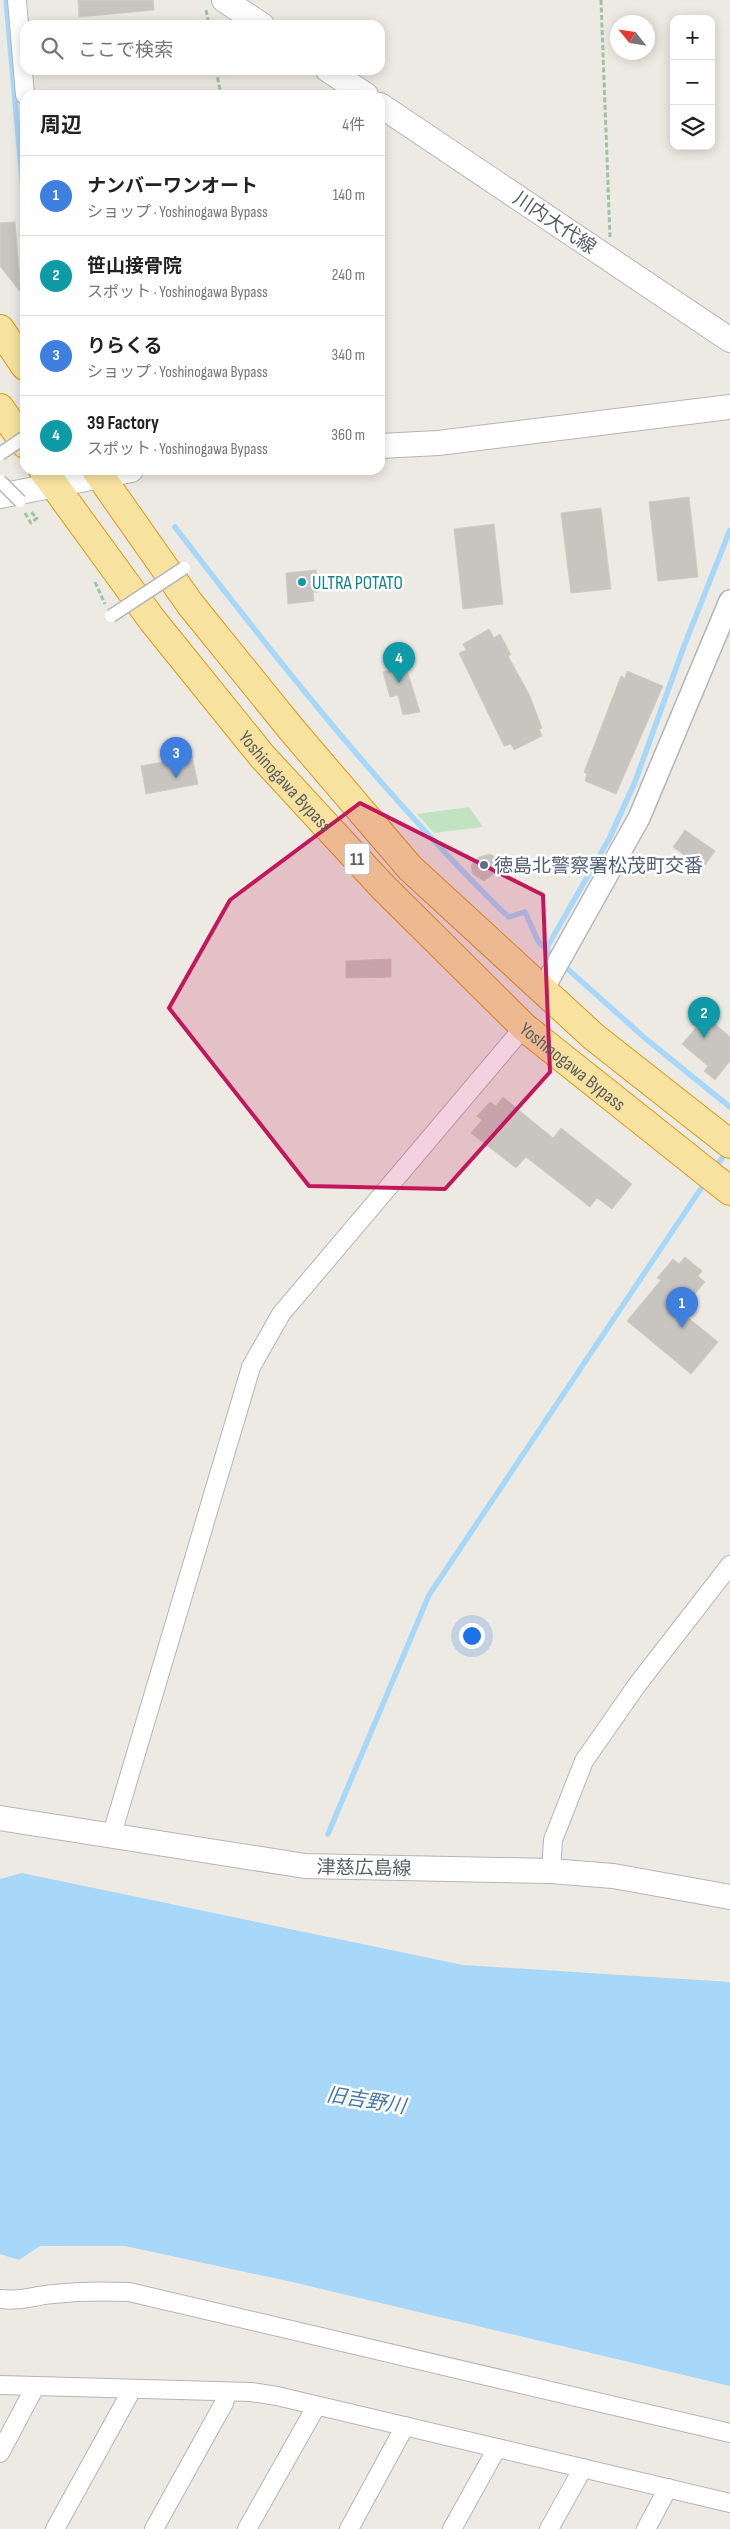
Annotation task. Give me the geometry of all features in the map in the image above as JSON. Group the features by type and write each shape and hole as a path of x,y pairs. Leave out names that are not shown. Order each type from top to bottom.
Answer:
{"highway":[{"path":"0,408 20,437"},
{"name":"Yoshinogawa Bypass","path":"99,475 190,604 292,730 410,868 542,992 594,1037 730,1144"},
{"name":"Yoshinogawa Bypass","path":"48,478 152,621 262,756 382,886 524,1026 730,1191"}],"main road":[{"path":"224,0 254,20"},
{"path":"336,75 358,90"},
{"name":"川内大代線","path":"385,108 730,340"},
{"path":"385,446 438,443 730,408"},
{"path":"10,499 48,478 78,475"},
{"name":"津慈広島線","path":"0,1818 112,1834 305,1866 551,1871 613,1876 730,1897"}],"street":[{"path":"17,0 20,36"},
{"path":"23,75 25,90"},
{"path":"0,454 20,440"},
{"path":"0,482 10,499"},
{"path":"111,616 184,568"},
{"path":"542,992 639,818 730,601"},
{"path":"112,1834 251,1367 281,1314 524,1026"},
{"path":"551,1871 554,1840 584,1761 637,1685 730,1565"},
{"path":"0,2299 29,2299 62,2293 129,2292 730,2433"},
{"path":"0,2385 260,2394 405,2426 730,2503"},
{"path":"0,2453 35,2387"},
{"path":"55,2529 129,2395 129,2389"},
{"path":"154,2529 224,2403 227,2392"},
{"path":"247,2529 313,2412 314,2405"},
{"path":"349,2529 405,2426"},
{"path":"452,2529 497,2448"},
{"path":"549,2529 583,2468"},
{"path":"646,2529 668,2488"}],"path":[{"path":"601,0 611,260"},
{"path":"217,75 220,90"},
{"path":"95,582 111,616"}],"highlighted area":[{"path":"360,803 543,895 550,1072 445,1189 309,1186 169,1008 230,900"}],"green space":[{"path":"469,807 483,827 434,833 417,814"}],"water":[{"name":"旧吉野川","path":"22,1873 463,1965 730,1982 730,2386 288,2281 125,2246 40,2246 19,2260 0,2254 0,1879"}],"building":[{"path":"78,0 153,0 154,10 79,17"},
{"path":"15,222 20,292 0,266 0,223"},
{"path":"689,497 698,577 658,581 649,502"},
{"path":"601,508 611,589 571,593 561,513"},
{"path":"494,524 503,604 463,609 454,529"},
{"name":"ULTRA POTATO","path":"316,570 318,592 313,592 314,601 288,604 286,573"},
{"path":"489,629 494,638 500,634 511,655 508,656 529,694 542,728 539,729 542,736 514,750 511,744 504,746 459,653 466,650 463,644"},
{"path":"405,664 420,712 403,715 398,695 390,697 383,672"},
{"path":"627,671 663,686 616,794 585,781 587,774 584,772 621,676 625,678"},
{"path":"192,756 198,784 146,794 141,766"},
{"path":"685,830 715,851 703,868 673,847"},
{"path":"490,854 495,857 499,870 484,881 473,874 471,865 479,857"},
{"path":"391,959 391,977 346,978 346,961"},
{"path":"706,1016 730,1037 730,1061 715,1080 704,1071 708,1066 682,1044"},
{"path":"503,1097 553,1138 561,1128 632,1184 612,1209 597,1198 590,1207 526,1157 516,1168 471,1133 482,1120 477,1116 490,1102 496,1106"},
{"path":"685,1257 702,1271 698,1276 705,1282 680,1311 718,1342 691,1374 627,1321 661,1280 657,1278 673,1259 679,1264"}],"waterway":[{"path":"6,0 20,156"},
{"path":"175,527 331,724 413,818 509,917 525,912 538,941 547,950"},
{"path":"555,958 546,949 609,839 635,782 684,646 730,530"},
{"path":"562,964 646,1039 730,1107"},
{"path":"714,1169 728,1150"},
{"path":"328,1834 429,1595 706,1181"}],"place":[{"name":"ULTRA POTATO","path":"302,582"},
{"name":"39 Factory","path":"399,683"},
{"name":"りらくる","path":"176,778"},
{"name":"徳島北警察署松茂町交番","path":"484,865"},
{"name":"笹山接骨院","path":"704,1038"},
{"name":"ナンバーワンオート","path":"682,1328"}]}
